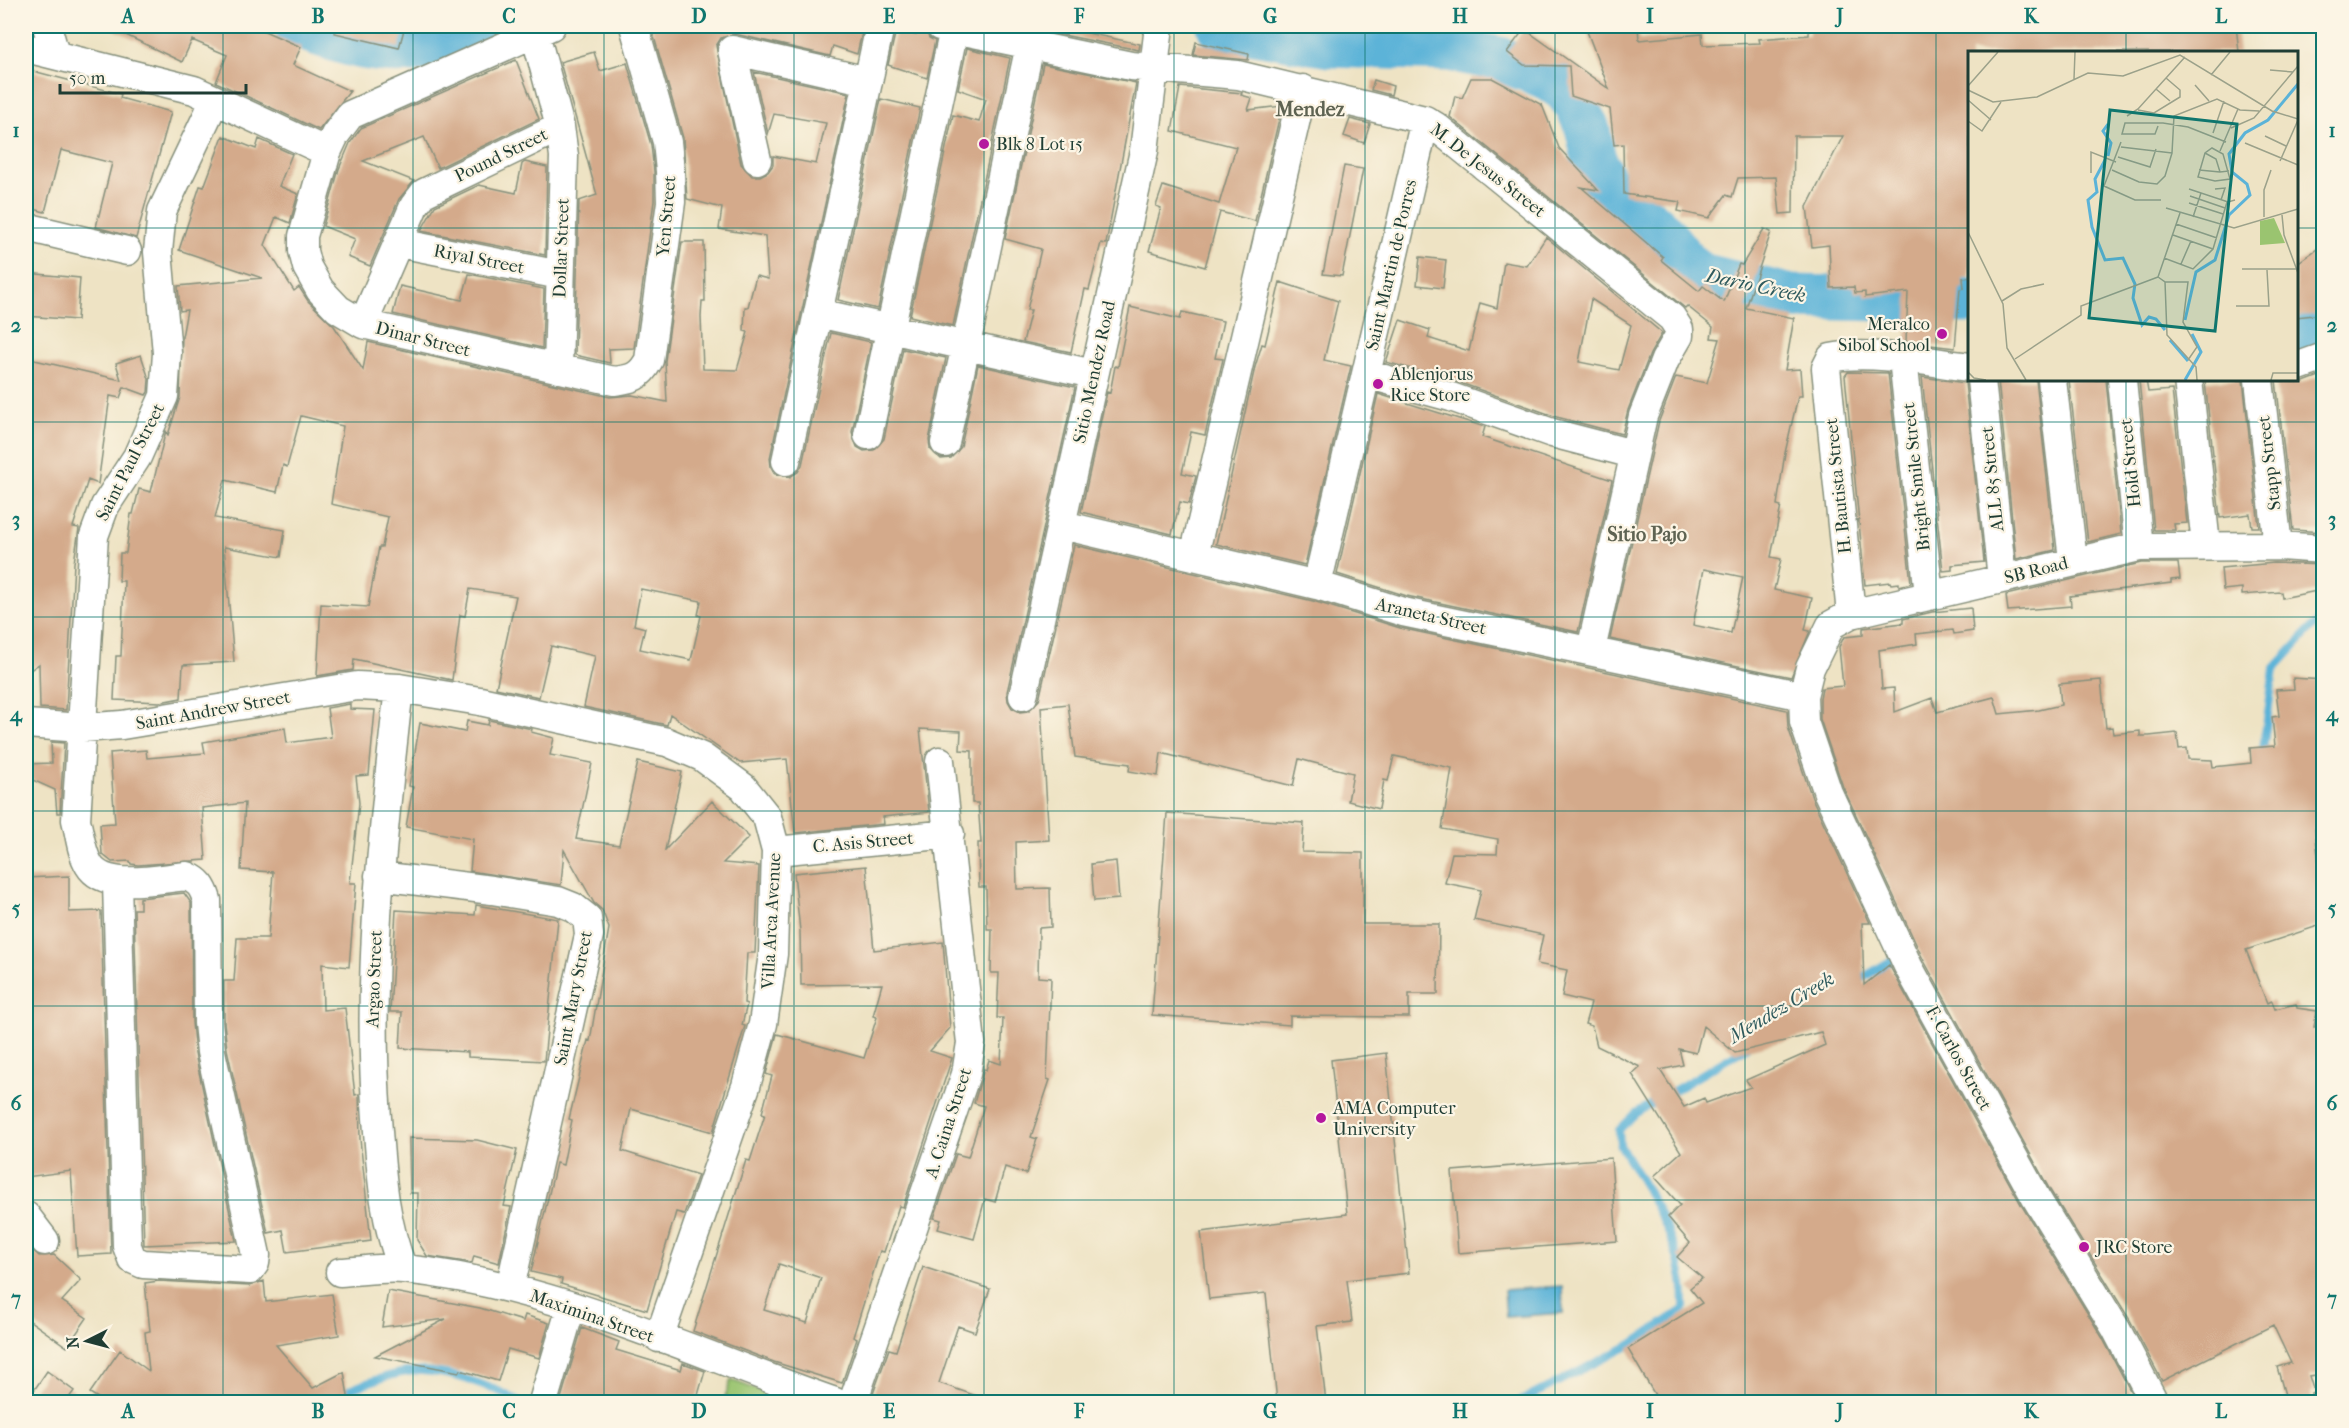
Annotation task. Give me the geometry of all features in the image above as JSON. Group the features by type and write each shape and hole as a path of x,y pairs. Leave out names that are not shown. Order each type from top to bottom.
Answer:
{"street":[{"path":"47,26 55,54"},
{"name":"Yen Street","path":"634,26 667,142 671,202 649,360 642,373"},
{"path":"786,461 880,26"},
{"path":"868,435 947,27"},
{"name":"M. De Jesus Street","path":"947,27 1131,66 1157,46 1238,75 1425,120 1435,126 1672,318 1679,329 1678,341 1665,360 1643,416 1633,454"},
{"name":"Pound Street","path":"327,152 350,115 543,29 560,127 424,193 414,206 363,324"},
{"path":"945,443 1030,45"},
{"name":"Sitio Mendez Road","path":"1023,696 1144,151 1157,46"},
{"path":"26,48 194,90 327,152"},
{"path":"757,160 732,50 868,81"},
{"path":"1194,556 1303,89"},
{"name":"Saint Paul Street","path":"117,882 93,871 83,849 76,820 94,536 105,506 137,458 164,396 167,353 158,252 162,211 215,100"},
{"name":"Saint Martin de Porres","path":"1317,585 1425,120"},
{"name":"Dollar Street","path":"558,369 564,156 560,127"},
{"name":"Dinar Street","path":"327,152 303,236 303,252 307,267 320,290 338,309 363,324 614,381 631,380 642,373"},
{"path":"26,227 127,251"},
{"name":"Riyal Street","path":"399,243 560,275"},
{"path":"818,313 1093,374"},
{"name":"H. Bautista Street","path":"1851,614 1826,368 1831,358 1841,356 1903,359"},
{"path":"2298,366 2324,357"},
{"path":"1903,359 1968,366"},
{"name":"Bright Smile Street","path":"1903,359 1929,595"},
{"path":"1366,374 1451,397 1552,433 1633,454 1591,650"},
{"name":"ALL 85 Street","path":"1981,381 2002,579"},
{"path":"2052,381 2073,560"},
{"name":"Hold Street","path":"2122,381 2139,547"},
{"path":"2188,381 2206,545"},
{"name":"Stapp Street","path":"2259,381 2278,546"},
{"name":"Araneta Street","path":"1062,525 1317,585 1403,612 1803,696"},
{"name":"SB Road","path":"1803,696 1810,668 1831,625 1851,614 2073,560 2139,547 2206,545 2324,549"},
{"name":"Saint Andrew Street","path":"26,724 82,728 122,725 357,686 399,688"},
{"name":"Villa Arca Avenue","path":"399,688 480,701 655,740 693,754 743,787 767,817 776,850 773,954 763,1024 746,1086 659,1338"},
{"name":"Argao Street","path":"399,688 379,876 372,1007 373,1065 382,1192 387,1221 403,1269"},
{"name":"F. Carlos Street","path":"1803,696 1804,722 1828,793 1902,954 2036,1198 2116,1329 2154,1402"},
{"name":"A. Caina Street","path":"853,1402 966,1074 971,1043 950,834 940,761"},
{"name":"C. Asis Street","path":"776,850 950,834"},
{"path":"187,876 195,879 203,888 207,900 208,1023 211,1052 256,1255 255,1263 250,1270 143,1264 132,1259 127,1246 117,882 187,876"},
{"name":"Saint Mary Street","path":"379,876 558,901 573,907 587,918 589,935 510,1288"},
{"path":"26,1216 45,1241"},
{"name":"Maximina Street","path":"340,1272 403,1269 510,1288 659,1338 835,1402"},
{"path":"543,1402 571,1308"}],"green space":[{"path":"731,1380 791,1402 723,1402"}],"water":[{"path":"1562,1286 1563,1313 1506,1317 1504,1290"}],"building":[{"path":"107,26 253,26 301,47 293,65 350,91 319,130 216,82 227,55 192,40 182,62"},
{"path":"336,26 405,26 399,48 335,33"},
{"path":"651,26 863,28 857,54 833,46 830,56 735,34 721,38 716,46 741,164 752,176 760,176 768,172 773,165 773,156 816,164 826,123 774,114 768,134 754,72 849,93 770,458 775,474 790,477 798,472 802,465 831,333 871,342 852,432 857,447 864,451 874,450 884,439 903,349 946,358 929,440 930,449 941,459 951,458 961,447 978,365 1075,387 1007,692 1012,708 1020,712 1028,711 1039,700 1074,545 1313,601 1400,628 1787,710 1788,727 1812,798 1870,923 1862,923 1864,985 1889,965 2022,1206 2102,1337 2136,1402 1659,1402 1628,1349 1702,1303 1690,1288 1702,1278 1677,1257 1690,1243 1668,1217 1680,1205 1654,1176 1681,1152 1632,1074 1640,1067 1597,1046 1592,1026 1585,1024 1591,1003 1562,996 1567,970 1537,964 1543,935 1474,920 1481,890 1445,883 1452,853 1497,854 1498,839 1442,829 1452,768 1394,756 1388,781 1384,780 1379,809 1348,801 1353,773 1299,759 1293,786 1161,753 1158,776 1129,771 1130,764 1075,757 1068,704 1041,707 1049,840 1016,842 1017,889 1050,888 1051,927 1039,928 1038,977 1051,978 1047,1079 1050,1080 1031,1137 1037,1139 1026,1174 1005,1167 995,1202 985,1199 974,1239 938,1229 941,1220 934,1218 956,1154 968,1157 984,1106 974,1103 984,1069 986,1070 989,1060 1001,1064 1003,1018 997,1018 999,973 991,973 992,929 987,929 986,887 979,887 978,843 981,843 978,803 972,803 972,751 960,750 961,731 920,729 929,812 883,817 884,824 795,833 787,759 740,763 670,714 667,725 584,707 595,656 551,646 539,697 496,688 516,596 470,589 465,616 460,615 452,680 354,659 353,670 317,676 321,604 368,607 379,547 382,547 388,517 331,504 343,426 301,416 287,467 283,465 277,492 225,480 215,518 285,530 281,557 224,547 234,662 183,665 181,698 160,702 114,700 116,656 121,656 124,581 119,581 120,553 126,553 131,514 133,514 139,489 151,492 166,431 168,435 180,397 182,337 187,310 180,311 178,286 262,278 179,250 200,186 204,187 223,136 256,149 259,139 292,154 279,186 298,194 290,223 276,217 265,245 294,291 299,287 308,301 334,326 363,370 368,342 610,397 632,395 667,402 665,361 682,242 704,242 705,301 702,301 701,317 703,369 737,370 748,332 744,331 745,307 748,307 756,276 768,279 765,236 719,229 722,208 687,199 683,138","holes":["641,589 701,601 698,615 701,616 691,660 640,649 645,628 634,625","1703,1026 1735,1053 1821,1032 1825,1045 1746,1080 1751,1087 1706,1103 1704,1098 1684,1107 1660,1070 1683,1065 1679,1049 1696,1053"]},
{"path":"917,26 924,26 929,38 935,41 927,78 888,65 896,30 916,35"},
{"path":"1018,26 1064,26 1063,28 1140,44 1139,50"},
{"path":"1585,26 1638,26 1639,40 1702,34 1703,45 1760,43 1759,39 1809,35 1809,27 1826,26 2236,26 2239,51 1968,51 1968,277 1963,278 1964,288 1960,289 1955,348 1906,342 1908,292 1865,297 1865,292 1855,293 1854,287 1831,288 1829,245 1812,247 1807,207 1843,136 1794,136 1793,213 1780,214 1776,177 1738,178 1732,197 1726,195 1709,218 1678,211 1680,202 1624,194 1623,144 1614,145 1610,109 1571,96 1569,66 1524,65 1507,52 1522,32 1530,33 1609,89"},
{"path":"1196,42 1249,54 1248,60 1193,55"},
{"path":"967,48 1010,58 953,326 910,316 953,115 979,122 986,99 958,89"},
{"path":"594,52 600,71 627,63 651,145 654,172 654,201 634,348 609,349 610,363 575,355 579,201 597,195 560,62"},
{"path":"516,60 539,119 438,168 424,137 363,161 414,181 399,199 370,266 348,257 355,239 323,226 339,169 350,143 361,128"},
{"path":"1043,64 1136,83 1106,244 1101,243 1089,290 1085,289 1071,352 1023,342 1031,310 1027,310 1041,249 1005,239"},
{"path":"33,71 121,94 120,98 171,112 136,238 96,227 112,163 61,150 45,212 26,207 26,101"},
{"path":"1471,78 1492,78 1542,105 1559,148 1598,190 1581,187 1663,257 1661,260 1699,291 1703,286 1724,302 1739,264 1742,265 1764,229 1771,232 1746,308 1794,318 1785,370 1800,369 1802,396 1798,396 1785,453 1777,505 1781,506 1771,557 1781,559 1774,590 1812,598 1805,630 1810,631 1791,677 1610,639 1659,421 1676,377 1707,383 1720,339 1711,338 1713,327 1687,306 1685,308 1450,117 1455,96 1462,98","holes":["1704,569 1743,577 1731,633 1693,625"]},
{"path":"1374,80 1393,86 1391,95 1371,90"},
{"path":"1180,87 1242,93 1241,95 1252,98 1248,110 1282,106 1255,221 1220,212 1205,267 1149,251 1161,208 1156,206 1163,186 1219,204 1236,147 1172,131"},
{"path":"881,99 920,108 878,309 838,300"},
{"path":"1350,119 1370,124 1364,143 1344,136"},
{"path":"525,162 547,167 545,255 421,231 435,206 479,185 516,193 522,164"},
{"path":"1344,166 1363,169 1342,276 1323,274"},
{"path":"1546,237 1662,333 1650,354 1628,410 1622,434 1557,417 1455,381 1386,362 1400,320 1430,330 1428,338 1469,351 1480,303 1497,308 1504,262 1527,266","holes":["1591,299 1631,325 1619,370 1579,362"]},
{"path":"2324,244 2324,314 2298,317 2298,263"},
{"path":"1420,257 1446,260 1443,288 1417,285"},
{"path":"26,273 80,278 77,320 26,316"},
{"path":"469,274 544,289 542,348 393,314 400,286 462,300"},
{"path":"1280,282 1338,301 1324,360 1351,366 1305,565 1216,544 1255,367 1262,344 1265,345"},
{"path":"1130,307 1180,319 1182,312 1223,321 1215,358 1223,359 1205,435 1191,432 1182,473 1196,476 1189,504 1180,502 1172,534 1081,512 1107,392 1110,393 1115,366 1118,367"},
{"path":"141,355 149,379 148,392 146,395 124,387 120,398 110,396 98,484 88,480 73,527 79,528 74,563 66,710 40,708 39,664 26,673 26,358 121,380 116,363"},
{"path":"1848,372 1888,373 1911,583 1899,586 1899,583 1891,584 1890,582 1865,585 1845,376"},
{"path":"2322,375 2324,532 2293,530 2276,381 2301,383"},
{"path":"1922,377 1965,383 1984,562 1952,565 1952,570 1943,571"},
{"path":"1998,381 2036,381 2055,550 2016,559"},
{"path":"2069,381 2106,381 2121,534 2088,542"},
{"path":"2139,381 2146,381 2148,392 2172,390 2187,523 2174,524 2175,530 2154,530"},
{"path":"2205,381 2243,381 2259,527 2252,527 2250,514 2220,518"},
{"path":"1378,394 1485,427 1482,437 1612,480 1578,632 1407,596 1337,574"},
{"path":"2141,563 2178,563 2180,579 2171,580 2171,583 2070,596 2071,606 2008,611 2006,595"},
{"path":"2274,563 2324,565 2322,590 2282,598 2281,592 2242,595 2242,588 2223,590 2221,568"},
{"path":"1971,608 1973,631 1954,634 1953,630 1916,634 1917,644 1879,650 1882,689 1894,688 1895,712 1932,698 1937,712 1994,697 1999,714 2039,710 2061,705 2059,684 2101,680 2106,728 2112,727 2113,734 2140,731 2140,736 2177,733 2179,749 2187,748 2188,759 2212,760 2213,767 2251,763 2250,748 2275,746 2272,717 2279,716 2276,690 2294,689 2293,678 2324,680 2324,759 2317,760 2321,803 2324,803 2324,824 2317,824 2318,829 2315,829 2320,874 2324,872 2324,924 2246,950 2267,1003 2272,1001 2275,1009 2296,1004 2297,1008 2317,1011 2314,1027 2324,1027 2324,1374 2309,1376 2314,1392 2311,1393 2312,1402 2287,1402 2277,1367 2291,1363 2273,1325 2162,1381 2130,1320 2050,1190 1923,959 1843,787 1820,719 1820,698 1822,688 1843,686 1839,647 1844,637 1863,635 1863,628 1903,623 1903,619 1932,612"},
{"path":"350,704 350,709 375,710 369,775 356,776 359,803 350,883 356,883 349,967 322,964 323,1010 345,1008 355,1095 359,1094 360,1139 371,1241 287,1252 283,1230 268,1233 227,1049 224,1022 224,981 234,981 237,938 268,938 273,872 241,870 245,803 202,808 206,860 138,865 131,864 130,861 112,862 102,854 100,824 115,823 110,753 146,750 147,758 205,753 203,742 285,728 287,743 331,737 327,708"},
{"path":"489,720 532,729 531,732 554,738 550,755 592,763 576,839 619,845 638,762 682,772 665,850 712,801 749,837 723,863 759,866 755,953 747,953 744,1003 747,1004 742,1025 745,1026 713,1132 631,1109 622,1151 698,1175 684,1214 676,1212 647,1310 561,1284 562,1279 531,1272 556,1163 563,1165 572,1120 569,1119 588,1040 590,1041 609,928 602,910 594,903 564,850 561,885 470,871 473,839 406,827 413,787 409,786 420,723 465,732 467,721 488,725"},
{"path":"51,742 64,743 60,813 57,813 55,790 26,777 26,764 52,763"},
{"path":"1167,813 1304,823 1302,852 1363,853 1363,924 1439,924 1438,994 1409,994 1409,1017 1290,1016 1290,1025 1152,1015"},
{"path":"1116,861 1119,899 1094,901 1091,864"},
{"path":"866,866 874,950 943,942 950,1028 930,1051 952,1058 903,1207 899,1206 884,1252 880,1251 853,1337 857,1339 842,1383 774,1362 693,1331 746,1160 750,1161 765,1114 762,1113 772,1076 766,1074 777,1034 864,1058 877,1017 873,1016 882,984 801,985 800,931 794,873","holes":["779,1264 821,1278 807,1323 764,1310"]},
{"path":"69,876 69,912 101,911 111,1254 77,1256 71,1171 26,1177 26,878"},
{"path":"184,893 191,903 192,1023 195,1054 236,1241 144,1245 134,909 140,909 140,898"},
{"path":"476,905 558,919 544,1061 468,1057 468,1052 400,1048 402,1012 390,1012 396,910 475,915"},
{"path":"1386,1053 1409,1273 1347,1280 1352,1322 1317,1326 1326,1402 1277,1402 1266,1293 1209,1299 1201,1232 1347,1214 1331,1060"},
{"path":"409,1138 477,1140 517,1150 504,1206 511,1207 499,1263 474,1256 472,1263 427,1256 417,1240 418,1193 410,1193"},
{"path":"1611,1158 1617,1241 1458,1253 1452,1171"},
{"path":"26,1244 39,1256 54,1255 81,1280 62,1301 87,1318 67,1347 26,1318"},
{"path":"923,1267 990,1289 975,1332 958,1326 939,1383 985,1399 984,1402 878,1402 880,1396 873,1394 889,1349 896,1351"},
{"path":"159,1281 249,1286 264,1281 266,1302 332,1294 339,1335 276,1345 313,1388 344,1372 349,1402 104,1402 90,1393 120,1350 149,1371 145,1332 150,1331 145,1283"},
{"path":"388,1291 480,1308 523,1321 525,1315 549,1323 539,1358 508,1349 498,1381 460,1370 459,1372 375,1356 446,1319 382,1327"},
{"path":"582,1328 619,1342 616,1350 681,1370 683,1363 705,1371 696,1402 560,1402"},
{"path":"47,1371 74,1391 66,1402 26,1402"}],"waterway":[{"path":"297,26 346,43 396,51 432,47 488,26"},
{"name":"Dario Creek","path":"1219,26 1330,45 1448,49 1500,59 1546,77 1565,90 1577,106 1587,127 1594,159 1604,182 1660,230 1686,263 1701,275 1792,297 1968,301"},
{"name":"Dario Creek","path":"2298,342 2324,330"},
{"name":"Mendez Creek","path":"2268,753 2263,749 2274,669 2320,619 2324,610"},
{"name":"Mendez Creek","path":"2307,761 2324,762"},
{"name":"Mendez Creek","path":"2308,842 2324,838"},
{"name":"Mendez Creek","path":"1856,982 1897,957"},
{"name":"Mendez Creek","path":"1519,1402 1632,1344 1684,1309 1683,1286 1673,1243 1654,1203 1620,1145 1619,1130 1636,1113 1746,1048"},
{"path":"321,1402 384,1377 422,1371 472,1381 519,1402"}],"place":[{"name":"Blk 8 Lot 15","path":"984,144"},
{"name":"Meralco Sibol School","path":"1942,334"},
{"name":"Ablenjorus Rice Store","path":"1378,384"},
{"name":"AMA Computer University","path":"1321,1118"},
{"name":"JRC Store","path":"2084,1247"}],"district":[{"name":"Mendez","path":"1310,109"},
{"name":"Sitio Pajo","path":"1647,534"}]}
